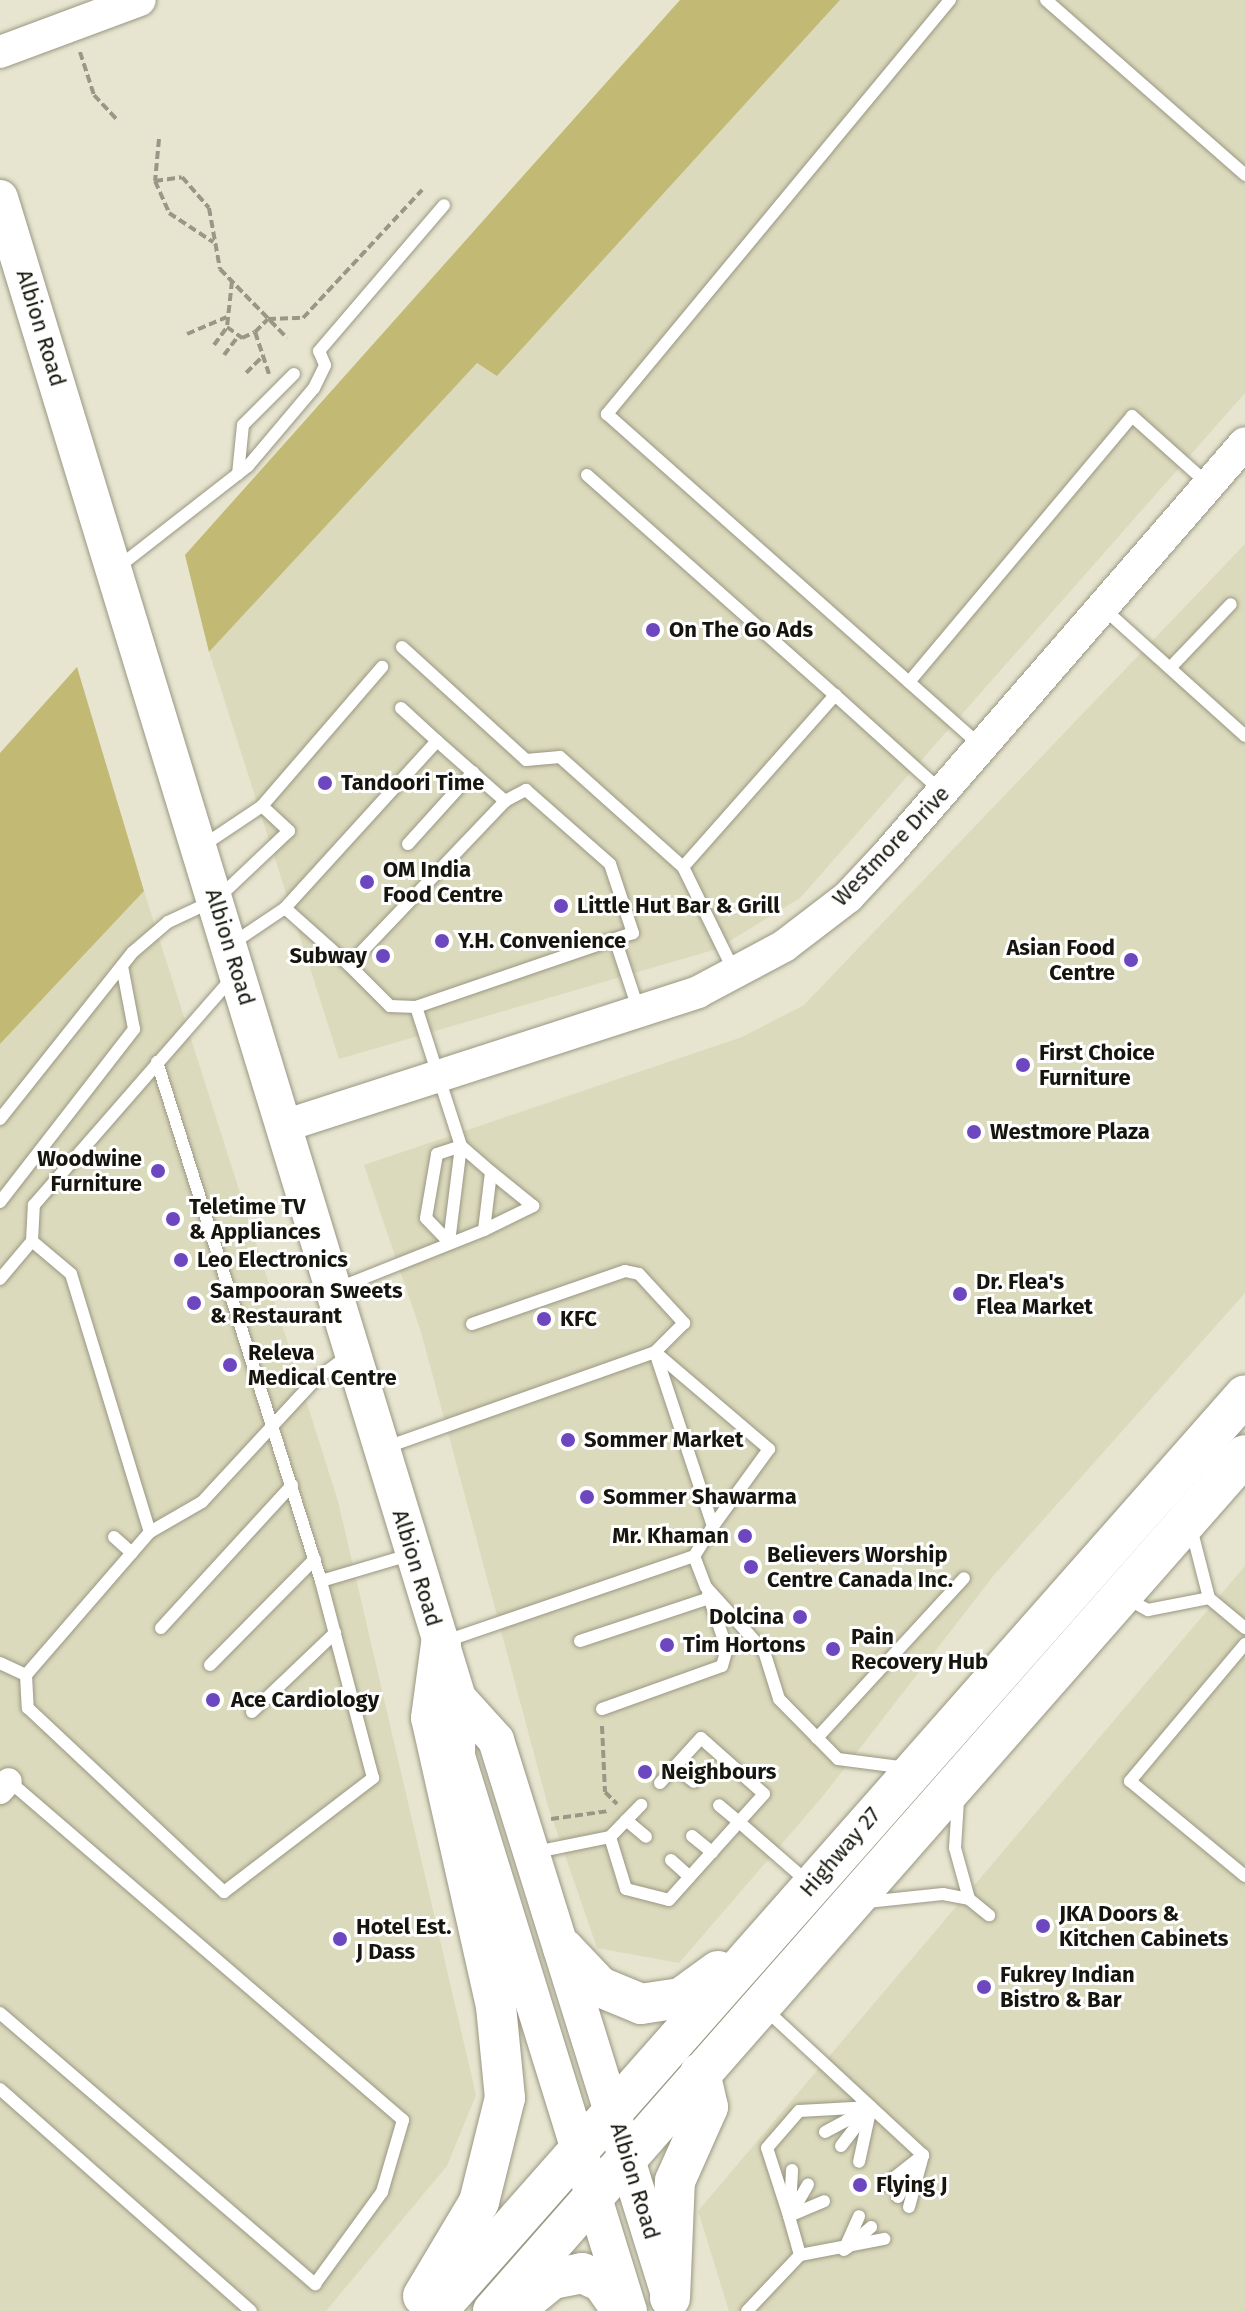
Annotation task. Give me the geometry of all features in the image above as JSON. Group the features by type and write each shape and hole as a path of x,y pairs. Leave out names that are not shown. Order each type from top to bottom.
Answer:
{"main road":[{"name":"Albion Road","path":"0,198 117,568 412,1554 458,1698 457,1756 629,2311"},
{"name":"Highway 27","path":"437,2311 1245,1395"},
{"name":"Highway 27","path":"493,2311 592,2193 1245,1455"},
{"path":"412,2311 479,2202 505,2098 496,2006 431,1718 441,1644"},
{"name":"Albion Road","path":"458,1698 496,1740 672,2304"},
{"path":"563,1948 600,1987 641,2004 681,1998 750,1955"},
{"path":"672,2304 675,2181 708,2107 700,2073"},
{"path":"513,2311 552,2279 582,2273 602,2282 622,2311"}],"street":[{"path":"0,52 140,0"},
{"name":"Westmore Drive","path":"284,1126 735,973 848,897 1245,443"}],"lane":[{"path":"950,0 607,414 982,747"},
{"path":"1046,0 1245,175"},
{"path":"117,568 238,474 314,388 325,365 319,351 444,205"},
{"path":"238,474 243,425 294,374"},
{"path":"909,682 1132,416 1210,485"},
{"path":"587,475 943,792"},
{"path":"1170,668 1231,604"},
{"path":"1103,608 1245,736"},
{"path":"402,647 526,760 560,757 683,867 735,973"},
{"path":"200,848 262,806 382,667"},
{"path":"683,867 835,695"},
{"path":"401,708 505,801"},
{"path":"0,1279 32,1241 34,1205 157,1062 234,958 285,908 437,741"},
{"path":"408,844 473,772"},
{"path":"285,908 390,1006 416,1007 633,933 610,864 526,790 505,801 349,965"},
{"path":"0,1119 122,966 168,922 217,899 289,831 262,806"},
{"path":"615,939 638,1008"},
{"path":"0,1202 134,1029 122,966"},
{"path":"416,1007 441,1073 461,1146 449,1242"},
{"path":"157,1062 275,1426 315,1559 373,1778 224,1892 28,1708 26,1675 150,1532 202,1502 275,1426 315,1380 352,1353"},
{"path":"333,1290 484,1230 533,1206 461,1146"},
{"path":"449,1242 426,1218 437,1154 461,1146"},
{"path":"484,1230 491,1172"},
{"path":"32,1241 71,1274 150,1532"},
{"path":"381,1449 655,1352 684,1323 633,1270 472,1324"},
{"path":"655,1352 713,1526"},
{"path":"441,1644 694,1556 769,1449 655,1352"},
{"path":"161,1628 292,1485"},
{"path":"1188,1520 1209,1598 1245,1628"},
{"path":"114,1537 132,1553"},
{"path":"321,1581 412,1554"},
{"path":"602,1709 722,1666 727,1649 694,1556"},
{"path":"210,1665 315,1559"},
{"path":"817,1738 964,1578"},
{"path":"708,1593 764,1651 779,1699 838,1759 914,1769"},
{"path":"580,1641 708,1593"},
{"path":"1122,1595 1148,1610 1209,1598"},
{"path":"252,1712 335,1633"},
{"path":"1245,1644 1130,1781 1245,1876"},
{"path":"0,1663 26,1675"},
{"path":"610,1837 626,1889 669,1900 764,1794 701,1738 660,1783"},
{"path":"675,1767 694,1782"},
{"path":"959,1781 955,1848 969,1899"},
{"path":"0,2013 315,2284 382,2192 403,2120 5,1786"},
{"path":"531,1853 610,1837 641,1805"},
{"path":"719,1805 811,1885"},
{"path":"626,1820 646,1837"},
{"path":"692,1836 712,1852"},
{"path":"671,1860 690,1877"},
{"path":"848,1906 919,1892 969,1899 989,1915"},
{"path":"761,2004 923,2155"},
{"path":"0,2089 251,2311"},
{"path":"825,2132 871,2107"},
{"path":"841,2146 871,2107"},
{"path":"859,2162 871,2107"},
{"path":"800,2255 767,2148 799,2111 871,2107"},
{"path":"885,2185 923,2155"},
{"path":"898,2197 923,2155"},
{"path":"909,2207 923,2155"},
{"path":"789,2216 792,2170"},
{"path":"789,2216 808,2185"},
{"path":"789,2216 824,2201"},
{"path":"844,2250 859,2216"},
{"path":"844,2250 871,2227"},
{"path":"747,2311 800,2255 844,2250 884,2239"}],"path":[{"path":"71,28 94,95 116,119"},
{"path":"159,139 155,181 182,228 213,242"},
{"path":"155,181 182,177 209,208 213,242 232,281 287,338"},
{"path":"224,355 238,336 255,332 268,319 303,318 422,190"},
{"path":"214,345 227,327 232,281"},
{"path":"187,334 227,317"},
{"path":"227,327 238,336"},
{"path":"255,332 265,354 269,374"},
{"path":"246,373 265,354"},
{"path":"548,1820 623,1809 605,1792 602,1709"}],"shaded area":[{"path":"680,0 840,0 497,376 477,363 209,652 185,555"},
{"path":"840,0 1245,0 1245,393 800,898 717,949 339,1059 209,652 477,362 497,376"},
{"path":"1245,544 1245,1293 994,1575 823,1796 679,1963 597,1948 548,1806 421,1332 364,1165 742,1037 804,1005"},
{"path":"77,667 144,891 0,1044 0,753"},
{"path":"144,891 338,1501 476,2095 447,2166 326,2311 0,2311 0,1044"},
{"path":"1245,1566 1245,2311 729,2311 698,2211"}],"place":[{"name":"On The Go Ads","path":"653,630"},
{"name":"Tandoori Time","path":"325,783"},
{"name":"OM India Food Centre","path":"367,882"},
{"name":"Little Hut Bar & Grill","path":"561,906"},
{"name":"Y.H. Convenience","path":"442,941"},
{"name":"Subway","path":"383,956"},
{"name":"Asian Food Centre","path":"1131,960"},
{"name":"First Choice Furniture","path":"1023,1065"},
{"name":"Westmore Plaza","path":"974,1132"},
{"name":"Woodwine Furniture","path":"158,1171"},
{"name":"Teletime TV & Appliances","path":"173,1219"},
{"name":"Leo Electronics","path":"181,1260"},
{"name":"Dr. Flea's Flea Market","path":"960,1294"},
{"name":"Sampooran Sweets & Restaurant","path":"194,1303"},
{"name":"KFC","path":"544,1319"},
{"name":"Releva Medical Centre","path":"230,1365"},
{"name":"Sommer Market","path":"568,1440"},
{"name":"Sommer Shawarma","path":"587,1497"},
{"name":"Mr. Khaman","path":"745,1536"},
{"name":"Believers Worship Centre Canada Inc.","path":"751,1567"},
{"name":"Dolcina","path":"800,1617"},
{"name":"Tim Hortons","path":"667,1645"},
{"name":"Pain Recovery Hub","path":"833,1649"},
{"name":"Ace Cardiology","path":"213,1700"},
{"name":"Neighbours","path":"645,1772"},
{"name":"JKA Doors & Kitchen Cabinets","path":"1043,1926"},
{"name":"Hotel Est. J Dass","path":"340,1939"},
{"name":"Fukrey Indian Bistro & Bar","path":"984,1987"},
{"name":"Flying J","path":"860,2185"}]}
